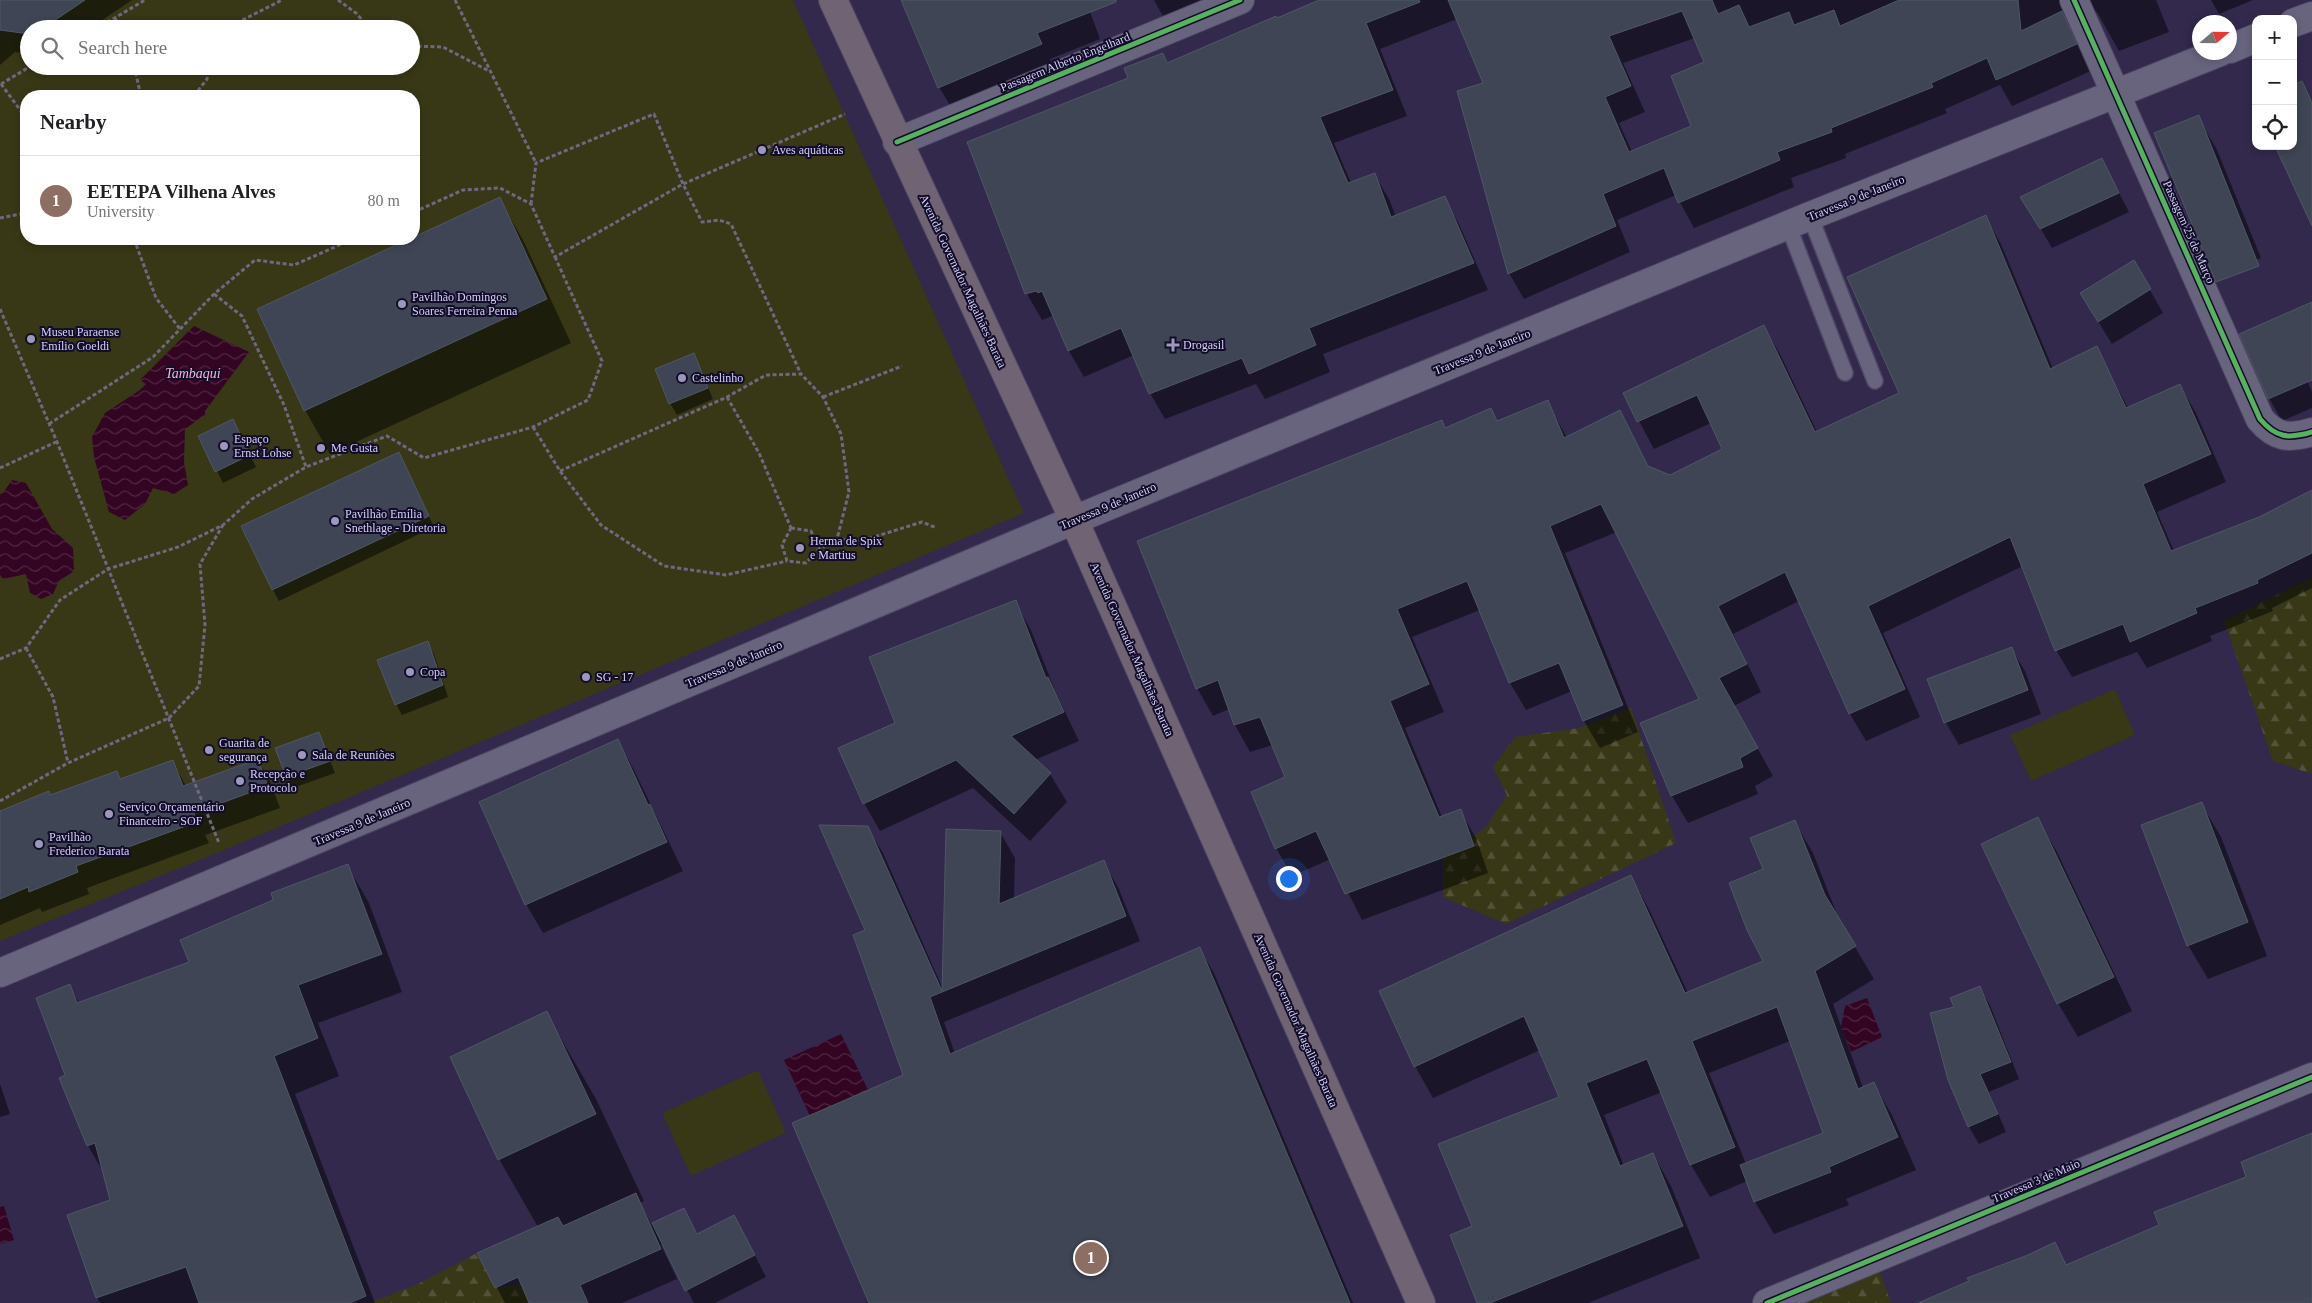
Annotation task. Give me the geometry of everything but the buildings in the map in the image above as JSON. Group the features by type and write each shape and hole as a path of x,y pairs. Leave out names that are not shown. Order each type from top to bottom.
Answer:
{"main road":[{"name":"Avenida Governador Magalhães Barata","path":"833,0 1074,520 1421,1303"},
{"name":"Passagem Alberto Engelhard","path":"898,142 1240,0"},
{"name":"Passagem 25 de Março","path":"2074,0 2260,419 2267,428 2284,437 2294,437 2312,432"},
{"path":"2297,22 2312,16"},
{"path":"2237,46 2252,40"},
{"name":"Travessa 9 de Janeiro","path":"0,973 1074,520 1799,220 2200,60"},
{"name":"Travessa 3 de Maio","path":"1767,1303 2312,1077"}],"lane":[{"path":"1799,220 1845,373"},
{"path":"1799,220 1875,380"}],"path":[{"path":"110,20 145,0"},
{"path":"243,20 282,0"},
{"path":"338,0 362,20"},
{"path":"0,659 26,648 60,600 108,569 178,547 223,525 252,499 306,467 387,436 424,458 533,427 588,400 602,361 531,204 536,163 455,0"},
{"path":"420,46 443,47 490,71"},
{"path":"20,73 1,84 20,110"},
{"path":"136,75 140,90"},
{"path":"199,90 208,75"},
{"path":"536,163 654,114 683,184 702,222 719,220 731,224 802,374 823,397 841,434 849,492 837,539"},
{"path":"555,257 683,184 844,114"},
{"path":"420,209 463,190 500,188 531,204"},
{"path":"0,218 20,214"},
{"path":"136,245 156,298 180,329"},
{"path":"49,424 153,357 214,294 255,260 294,265 339,245"},
{"path":"214,294 242,316 284,405 306,467"},
{"path":"0,309 57,442 222,851"},
{"path":"823,397 902,366"},
{"path":"560,471 727,397 766,375 802,374"},
{"path":"727,397 759,453 791,528"},
{"path":"533,427 560,471 601,525 664,566 726,576 787,561 806,563 819,549 837,539 861,541 922,522 937,528"},
{"path":"0,468 57,442"},
{"path":"0,801 68,763 169,718 199,686 205,625 200,564 223,525"},
{"path":"791,528 811,531 819,549"},
{"path":"787,561 782,545 791,528"},
{"path":"26,648 53,697 68,763"}],"green space":[{"path":"0,0 793,0 1024,513 222,851 0,941"},
{"path":"2312,577 2312,774 2273,761 2224,621"},
{"path":"2115,689 2135,735 2031,781 2010,735"},
{"path":"1631,708 1676,843 1506,924 1443,897 1443,857 1485,828 1507,795 1493,767 1515,737 1579,728"},
{"path":"758,1070 786,1133 691,1176 662,1113"},
{"path":"477,1253 495,1288 521,1284 529,1303 369,1303 418,1284"},
{"path":"1875,1258 1891,1303 1767,1303"}],"water":[{"name":"Tambaqui","path":"194,326 249,352 205,411 205,415 185,429 184,462 188,485 174,494 153,488 145,504 125,520 109,512 94,457 92,437 105,413 140,390 146,384 140,380"},
{"path":"12,480 26,483 52,529 73,548 74,571 59,581 53,594 41,599 30,593 26,574 3,579 0,575 0,494 3,493"},
{"path":"1867,998 1882,1037 1851,1052 1841,1027 1845,1006"},
{"path":"841,1034 868,1090 810,1116 784,1060"},
{"path":"4,1206 14,1240 0,1244 0,1207"}],"cycle path":[{"path":"897,142 1240,0"},
{"path":"2074,0 2260,419 2272,430 2283,435 2296,436 2312,432"},
{"path":"1767,1303 2312,1077"}],"place":[{"name":"Aves aquáticas","path":"762,150"},
{"name":"Pavilhão Domingos Soares Ferreira Penna","path":"402,304"},
{"name":"Museu Paraense Emílio Goeldi","path":"31,339"},
{"name":"Drogasil","path":"1173,345"},
{"name":"Castelinho","path":"682,378"},
{"name":"Espaço Ernst Lohse","path":"224,446"},
{"name":"Me Gusta","path":"321,448"},
{"name":"Pavilhão Emília Snethlage - Diretoria","path":"335,521"},
{"name":"Herma de Spix e Martius","path":"800,548"},
{"name":"Copa","path":"410,672"},
{"name":"SG - 17","path":"586,677"},
{"name":"Guarita de segurança","path":"209,750"},
{"name":"Sala de Reuniões","path":"302,755"},
{"name":"Recepção e Protocolo","path":"240,781"},
{"name":"Serviço Orçamentário Financeiro - SOF","path":"109,814"},
{"name":"Pavilhão Frederico Barata","path":"39,844"},
{"name":"EETEPA Vilhena Alves","path":"1091,1258"}]}
